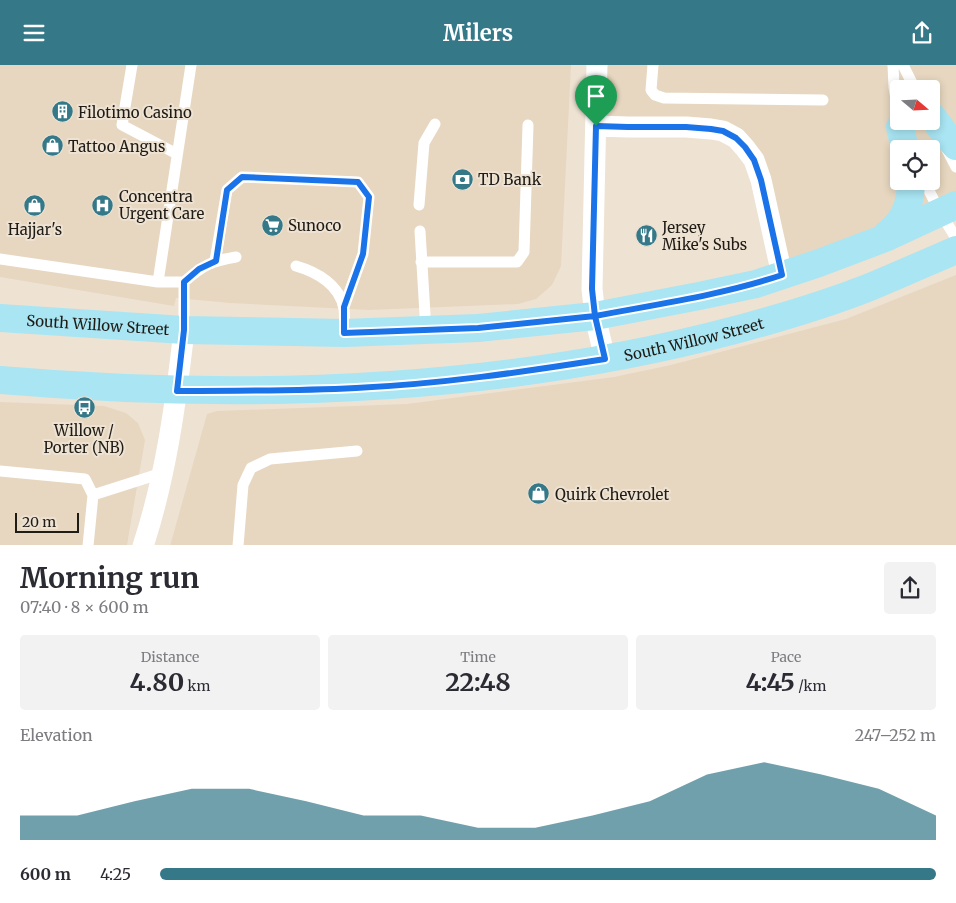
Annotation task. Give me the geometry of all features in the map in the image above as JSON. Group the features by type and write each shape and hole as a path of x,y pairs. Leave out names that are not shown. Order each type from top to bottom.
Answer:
{"main road":[{"path":"940,128 956,146"},
{"path":"878,240 895,229 906,213 910,190"},
{"name":"South Willow Street","path":"0,318 184,330 344,320 426,331 478,328 595,316 756,283 878,240 948,209"},
{"name":"South Willow Street","path":"0,380 177,391 269,391 365,387 499,375 605,359 683,343 778,318 870,287 956,250"}],"street":[{"path":"597,65 592,289 595,316 605,359"},
{"path":"596,126 711,129 723,131 736,138 754,160 761,180 782,275"},
{"path":"142,545 162,473 177,391 184,330"}],"lane":[{"path":"132,65 122,125 177,154"},
{"path":"158,282 191,65"},
{"path":"653,65 651,90 655,95 664,98 823,100"},
{"path":"893,65 894,87 902,133"},
{"path":"903,65 910,80"},
{"path":"419,205 424,143 435,124"},
{"path":"421,262 517,262 524,252 528,125"},
{"path":"937,130 956,167"},
{"path":"216,261 227,190 242,177 358,182 369,197 363,254 344,320"},
{"path":"932,190 948,209 956,238"},
{"path":"420,231 426,331"},
{"path":"0,259 158,282 184,282 199,269 216,261 236,257"},
{"path":"296,265 306,268 328,280 338,293 344,320"},
{"path":"184,282 184,330"},
{"path":"238,545 243,485 251,468 270,459 356,451"},
{"path":"0,471 86,479 93,495 88,545"},
{"path":"93,495 162,473"}],"shaded area":[{"path":"0,65 571,65 561,266 552,285 536,299 518,304 369,310 230,303 176,298 174,306 0,277"},
{"path":"597,65 956,65 956,205 782,275 736,138 596,126"},
{"path":"956,275 956,545 170,545 207,414 217,411 407,404 614,377 671,365 846,319"},
{"path":"0,402 104,406 126,413 138,423 145,440 127,545 0,545"}],"place":[{"name":"Filotimo Casino","path":"62,112"},
{"name":"Tattoo Angus","path":"52,146"},
{"name":"TD Bank","path":"462,179"},
{"name":"Concentra Urgent Care","path":"103,205"},
{"name":"Hajjar's","path":"35,206"},
{"name":"Sunoco","path":"272,225"},
{"name":"Jersey Mike's Subs","path":"646,236"},
{"name":"Willow / Porter (NB)","path":"84,407"},
{"name":"Quirk Chevrolet","path":"539,494"}],"route":[{"path":"596,126 592,289 595,316 478,328 344,333 344,307 363,254 369,197 358,182 242,177 227,190 216,261 199,269 184,282 184,330 177,391 269,391 428,383 499,375 605,359 595,316 699,296 782,275 761,180 754,160 736,138 723,131 711,129 596,126"}]}
